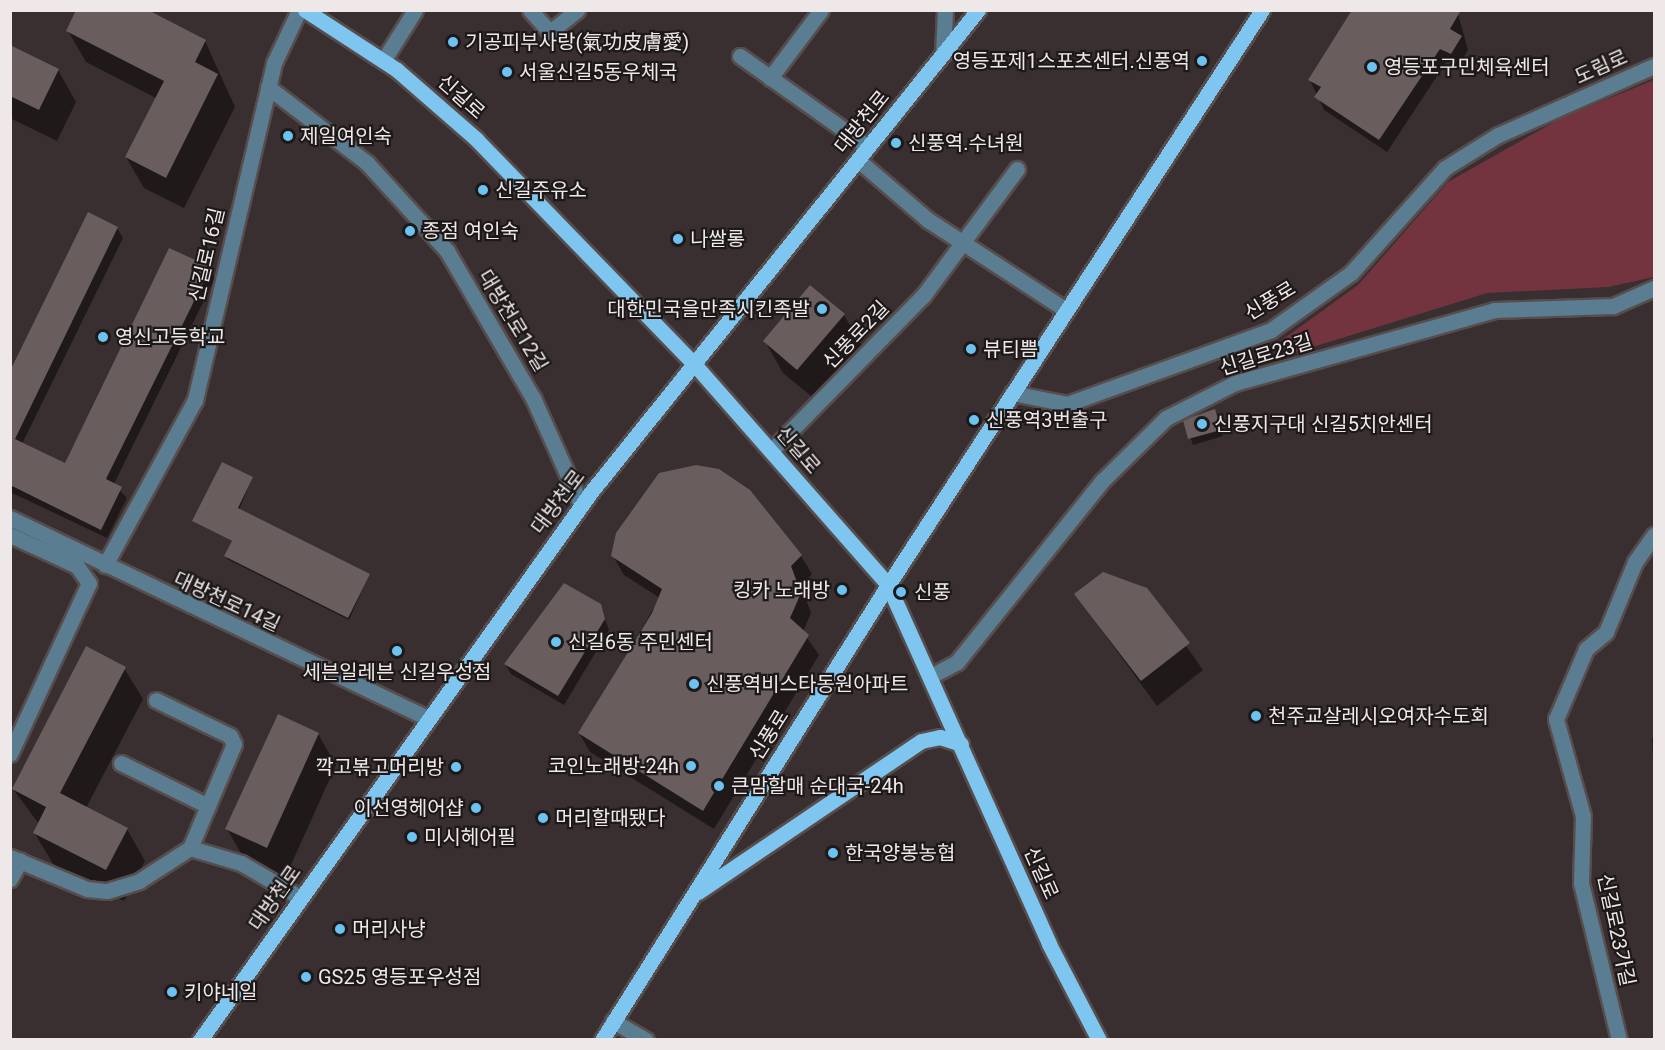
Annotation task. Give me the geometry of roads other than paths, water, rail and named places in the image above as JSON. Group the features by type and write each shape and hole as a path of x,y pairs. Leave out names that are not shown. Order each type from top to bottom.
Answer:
{"main road":[{"name":"신길로","path":"305,10 383,61 476,139 695,365 888,585 931,676 1049,944 1099,1040"},
{"name":"대방천로","path":"200,1040 581,505 978,10"},
{"name":"신풍로","path":"602,1040 888,585 1262,10"},
{"path":"693,895 921,741 940,737 961,744"}],"street":[{"name":"신길로16길","path":"105,565 195,399 268,87 283,38 299,10"},
{"path":"383,61 415,10"},
{"path":"530,10 550,32 577,10"},
{"path":"770,78 821,10"},
{"path":"943,54 945,10"},
{"path":"740,56 863,154 928,220 1066,310"},
{"name":"도림로","path":"1498,135 1654,66"},
{"name":"대방천로12길","path":"268,87 367,163 447,251 533,398 581,505"},
{"name":"신풍로","path":"1012,393 1067,404 1271,330 1351,273 1445,168 1498,135"},
{"name":"신풍로2길","path":"771,451 967,244 1017,169"},
{"name":"신길로23길","path":"931,676 957,662 1102,481 1166,418 1235,383 1494,310 1614,306 1654,288"},
{"name":"대방천로14길","path":"10,518 428,718"},
{"path":"10,535 77,566 89,584 10,754"},
{"name":"신길로23가길","path":"1619,1040 1581,883 1583,816 1556,719 1586,649 1606,632 1635,562 1654,535"},
{"path":"10,879 15,859 87,889 107,891 139,881 190,848 234,744 230,736 156,700"},
{"path":"121,764 208,806"},
{"path":"190,848 241,863 301,898"},
{"path":"614,1021 646,1040"}],"place":[{"name":"기공피부사랑(氣功皮膚愛)","path":"453,42"},
{"name":"영등포제1스포츠센터.신풍역","path":"1202,61"},
{"name":"영등포구민체육센터","path":"1372,67"},
{"name":"서울신길5동우체국","path":"507,72"},
{"name":"제일여인숙","path":"288,136"},
{"name":"신풍역.수녀원","path":"896,143"},
{"name":"신길주유소","path":"483,190"},
{"name":"종점 여인숙","path":"410,231"},
{"name":"나쌀롱","path":"678,239"},
{"name":"대한민국을만족시킨족발","path":"822,309"},
{"name":"영신고등학교","path":"103,337"},
{"name":"뷰티쁨","path":"971,349"},
{"name":"신풍역3번출구","path":"974,420"},
{"name":"신풍지구대 신길5치안센터","path":"1202,424"},
{"name":"킹카 노래방","path":"842,590"},
{"name":"신풍","path":"901,592"},
{"name":"신길6동 주민센터","path":"556,642"},
{"name":"세븐일레븐 신길우성점","path":"397,651"},
{"name":"신풍역비스타동원아파트","path":"694,684"},
{"name":"천주교살레시오여자수도회","path":"1256,716"},
{"name":"코인노래방-24h","path":"691,766"},
{"name":"깍고볶고머리방","path":"456,767"},
{"name":"큰맘할매 순대국-24h","path":"719,786"},
{"name":"이선영헤어샵","path":"476,808"},
{"name":"머리할때됐다","path":"543,818"},
{"name":"미시헤어필","path":"412,837"},
{"name":"한국양봉농협","path":"833,853"},
{"name":"머리사냥","path":"340,929"},
{"name":"GS25 영등포우성점","path":"306,977"},
{"name":"키야네일","path":"172,992"}]}
